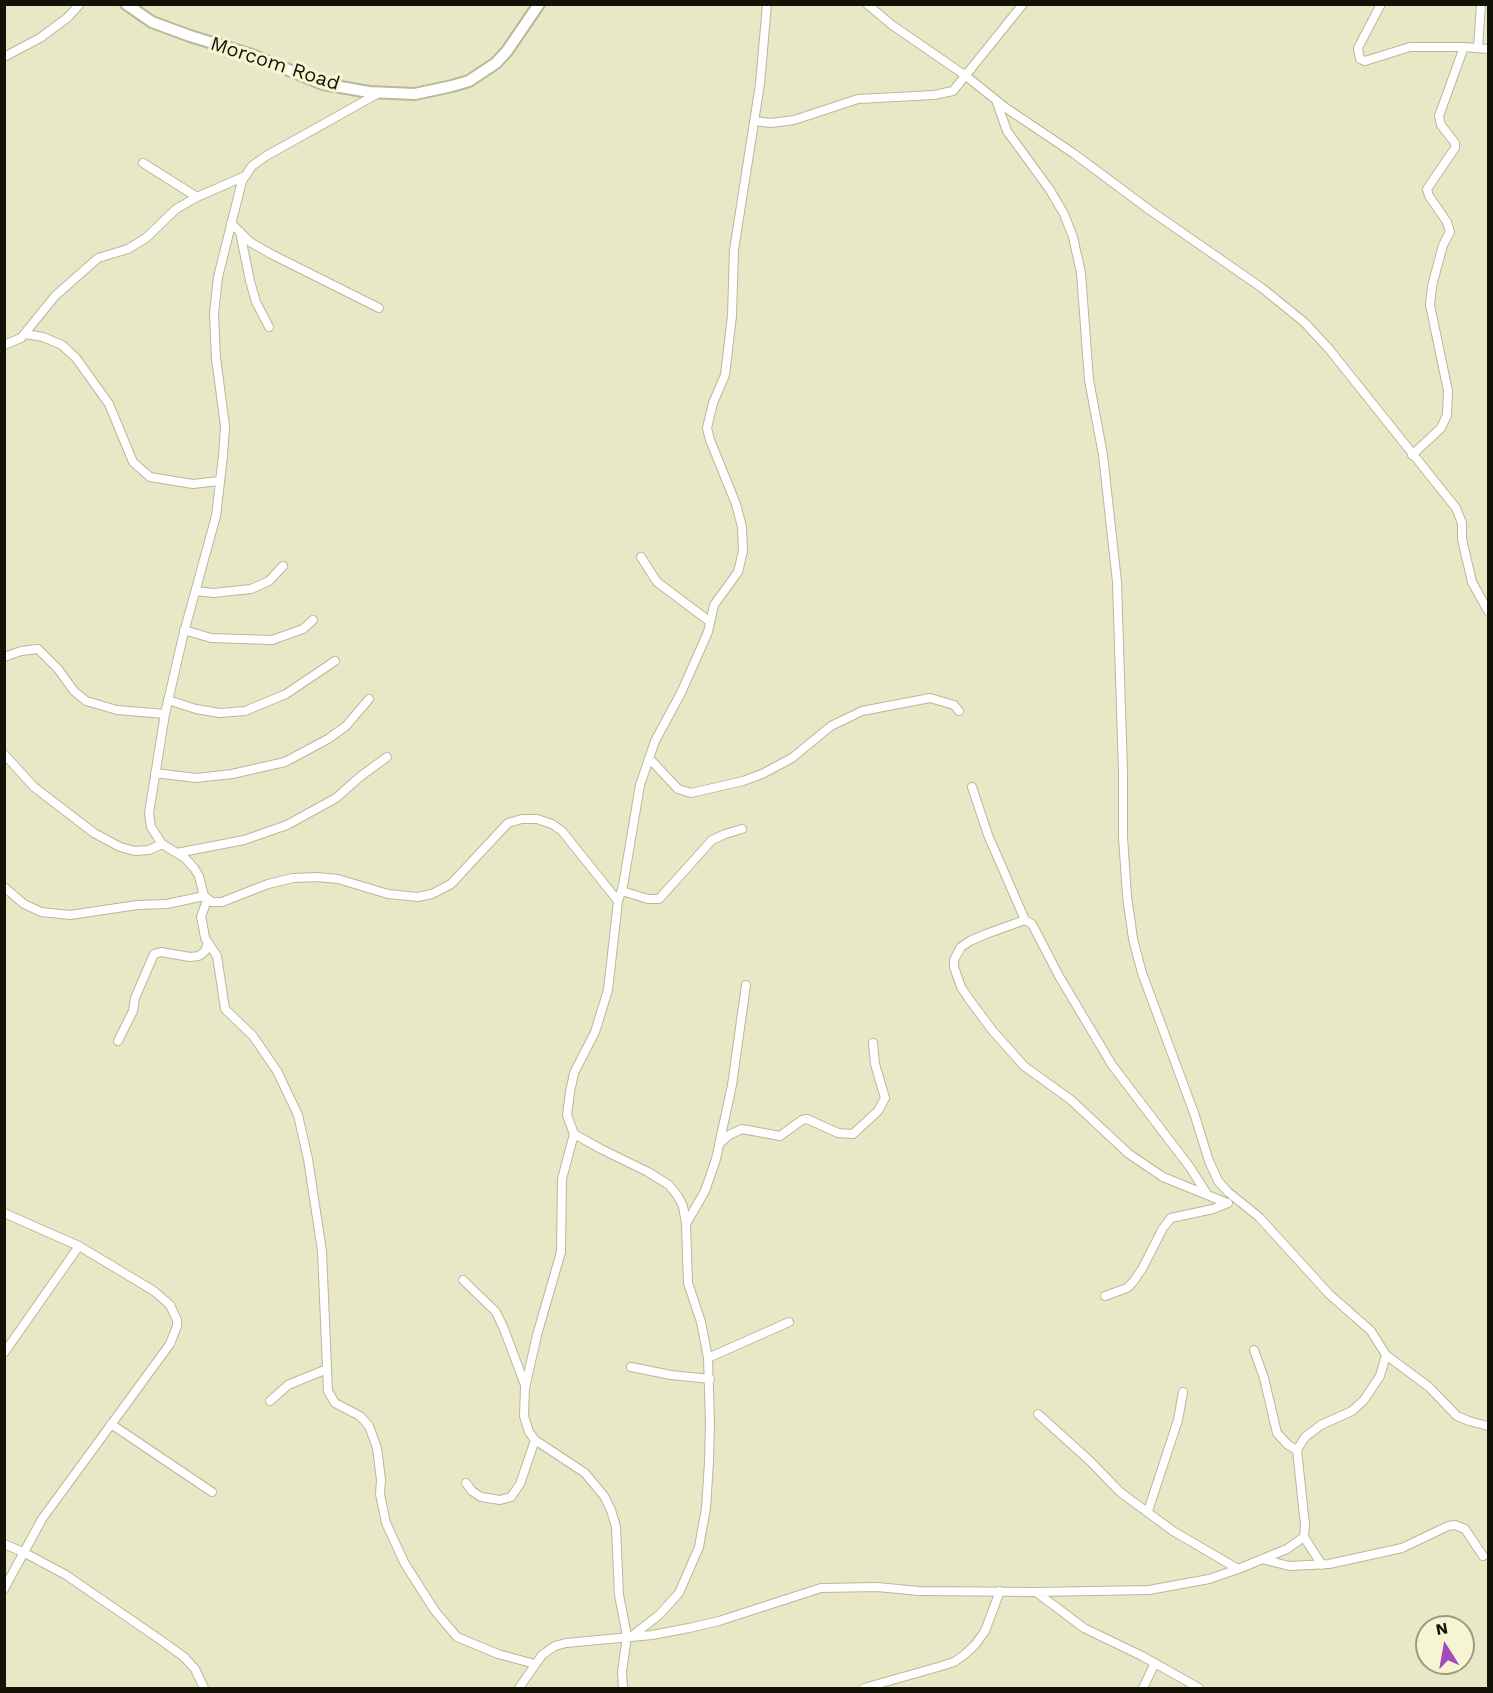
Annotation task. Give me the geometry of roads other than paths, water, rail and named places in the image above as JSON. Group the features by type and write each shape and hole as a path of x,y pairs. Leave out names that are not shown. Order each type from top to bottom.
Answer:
{"street":[{"path":"4,57 40,39 67,18 80,4"},
{"name":"Morcom Road","path":"126,4 152,22 252,55 323,84 415,94 469,81 496,63 507,51 539,4"},
{"path":"623,1689 622,1672 628,1636 619,1595 616,1527 604,1496 585,1473 535,1440 525,1425 525,1387 537,1335 561,1252 561,1179 574,1134 567,1115 570,1092 574,1073 595,1032 608,990 618,901 622,891 640,785 649,758 708,632 714,605 738,572 743,551 742,527 736,504 707,428 713,403 725,375 732,316 734,250 760,84 767,4"},
{"path":"867,4 892,25 966,76 996,100 1262,288 1304,322 1337,358 1460,515 1472,582 1488,611"},
{"path":"754,121 771,123 794,120 858,99 947,93 957,88 1023,4"},
{"path":"1381,4 1358,48 1360,59 1372,60 1410,47 1488,49"},
{"path":"1478,48 1481,4"},
{"path":"1412,455 1441,428 1447,415 1448,391 1430,305 1433,280 1443,245 1450,232 1427,189 1455,148 1455,143 1441,125 1439,116 1464,47"},
{"path":"380,92 266,156 252,166 243,177 218,277 214,315 216,358 225,426 216,516 184,630 168,700 149,813 151,827 162,844 185,858 199,876 205,898 201,917 205,938 217,956 225,1009 253,1036 277,1071 298,1115 322,1251 328,1391 331,1398 344,1409 360,1416 369,1426 376,1448 381,1480 380,1494 386,1523 405,1564 435,1611 457,1637 498,1654 535,1664"},
{"path":"996,100 1007,131 1065,214 1073,237 1084,288 1089,380 1103,455 1117,582 1123,837 1133,939 1142,973 1194,1113 1209,1161 1218,1181 1260,1217 1309,1274 1371,1332 1386,1354 1429,1387 1457,1416 1469,1422 1488,1426"},
{"path":"142,163 197,197"},
{"path":"4,345 25,334 55,296 98,258 128,249 146,238 176,209 243,177"},
{"path":"231,224 250,242 271,254 379,308"},
{"path":"240,232 256,302 269,327"},
{"path":"25,334 43,337 62,345 76,358 109,404 134,462 150,477 193,484 219,481"},
{"path":"641,557 657,582 709,621"},
{"path":"196,591 213,593 251,589 269,581 283,566"},
{"path":"184,630 211,638 272,640 303,629 313,620"},
{"path":"4,657 21,651 38,649 58,669 74,691 86,701 117,710 165,714"},
{"path":"168,700 196,709 220,713 245,711 286,694 335,661"},
{"path":"649,758 678,789 691,793 743,781 762,774 792,758 831,726 862,711 930,698 954,705 959,711"},
{"path":"155,773 196,778 232,774 285,762 328,739 346,726 369,699"},
{"path":"4,754 34,787 94,833 120,847 135,851 162,844"},
{"path":"177,853 244,840 287,825 336,798 387,757"},
{"path":"972,787 988,835 1025,920 1032,924 1059,976 1112,1065 1189,1166 1207,1194"},
{"path":"4,887 24,904 41,912 70,915 205,898 212,902 222,902 268,884 292,878 338,879 388,894 418,897 432,894 450,884 508,823 522,819 537,819 552,824 562,831 618,901"},
{"path":"622,891 648,899 659,899 712,840 742,829"},
{"path":"1025,920 986,934 961,947 954,960 954,967 961,987 992,1030 1024,1066 1071,1101 1129,1154 1146,1167 1174,1182 1227,1203"},
{"path":"118,1041 133,1011 135,998 154,954 161,952 190,957 200,956 208,943"},
{"path":"686,1224 705,1191 719,1144 732,1084 746,986"},
{"path":"719,1144 729,1135 742,1129 780,1136 802,1120 807,1119 838,1133 853,1134 878,1110 885,1098 875,1064 873,1043"},
{"path":"574,1134 669,1185 683,1206 686,1224 688,1283 701,1322 708,1358 710,1433 706,1508 699,1547 679,1593 659,1615 628,1636"},
{"path":"1105,1296 1126,1288 1133,1282 1171,1218 1213,1209 1238,1200"},
{"path":"4,1213 78,1246 154,1291 170,1305 177,1320 170,1344 42,1519 4,1589"},
{"path":"4,1353 78,1246"},
{"path":"463,1280 496,1312 525,1387"},
{"path":"708,1358 789,1322"},
{"path":"1254,1350 1264,1378 1277,1433 1288,1445 1297,1450"},
{"path":"1322,1565 1304,1537 1305,1516 1297,1450 1305,1437 1321,1425 1352,1411 1364,1400 1380,1376 1386,1354"},
{"path":"631,1367 690,1378 710,1379"},
{"path":"270,1401 288,1385 327,1369"},
{"path":"1148,1511 1178,1420 1183,1392"},
{"path":"1038,1414 1090,1461 1119,1492 1173,1531 1238,1569"},
{"path":"111,1424 212,1492"},
{"path":"466,1483 481,1497 500,1500 511,1497 520,1484 535,1440"},
{"path":"1262,1559 1289,1566 1322,1565 1402,1548 1448,1526 1455,1525 1465,1529 1484,1556"},
{"path":"519,1689 535,1664 555,1646 652,1635 719,1621 821,1588 877,1587 919,1591 1036,1592 1149,1590 1209,1579 1287,1549 1304,1537"},
{"path":"4,1544 66,1575 184,1657 195,1669 204,1689"},
{"path":"864,1689 938,1668 964,1655 985,1631 1000,1591"},
{"path":"1036,1592 1084,1628 1155,1663 1199,1689"},
{"path":"1143,1689 1155,1663"}]}
